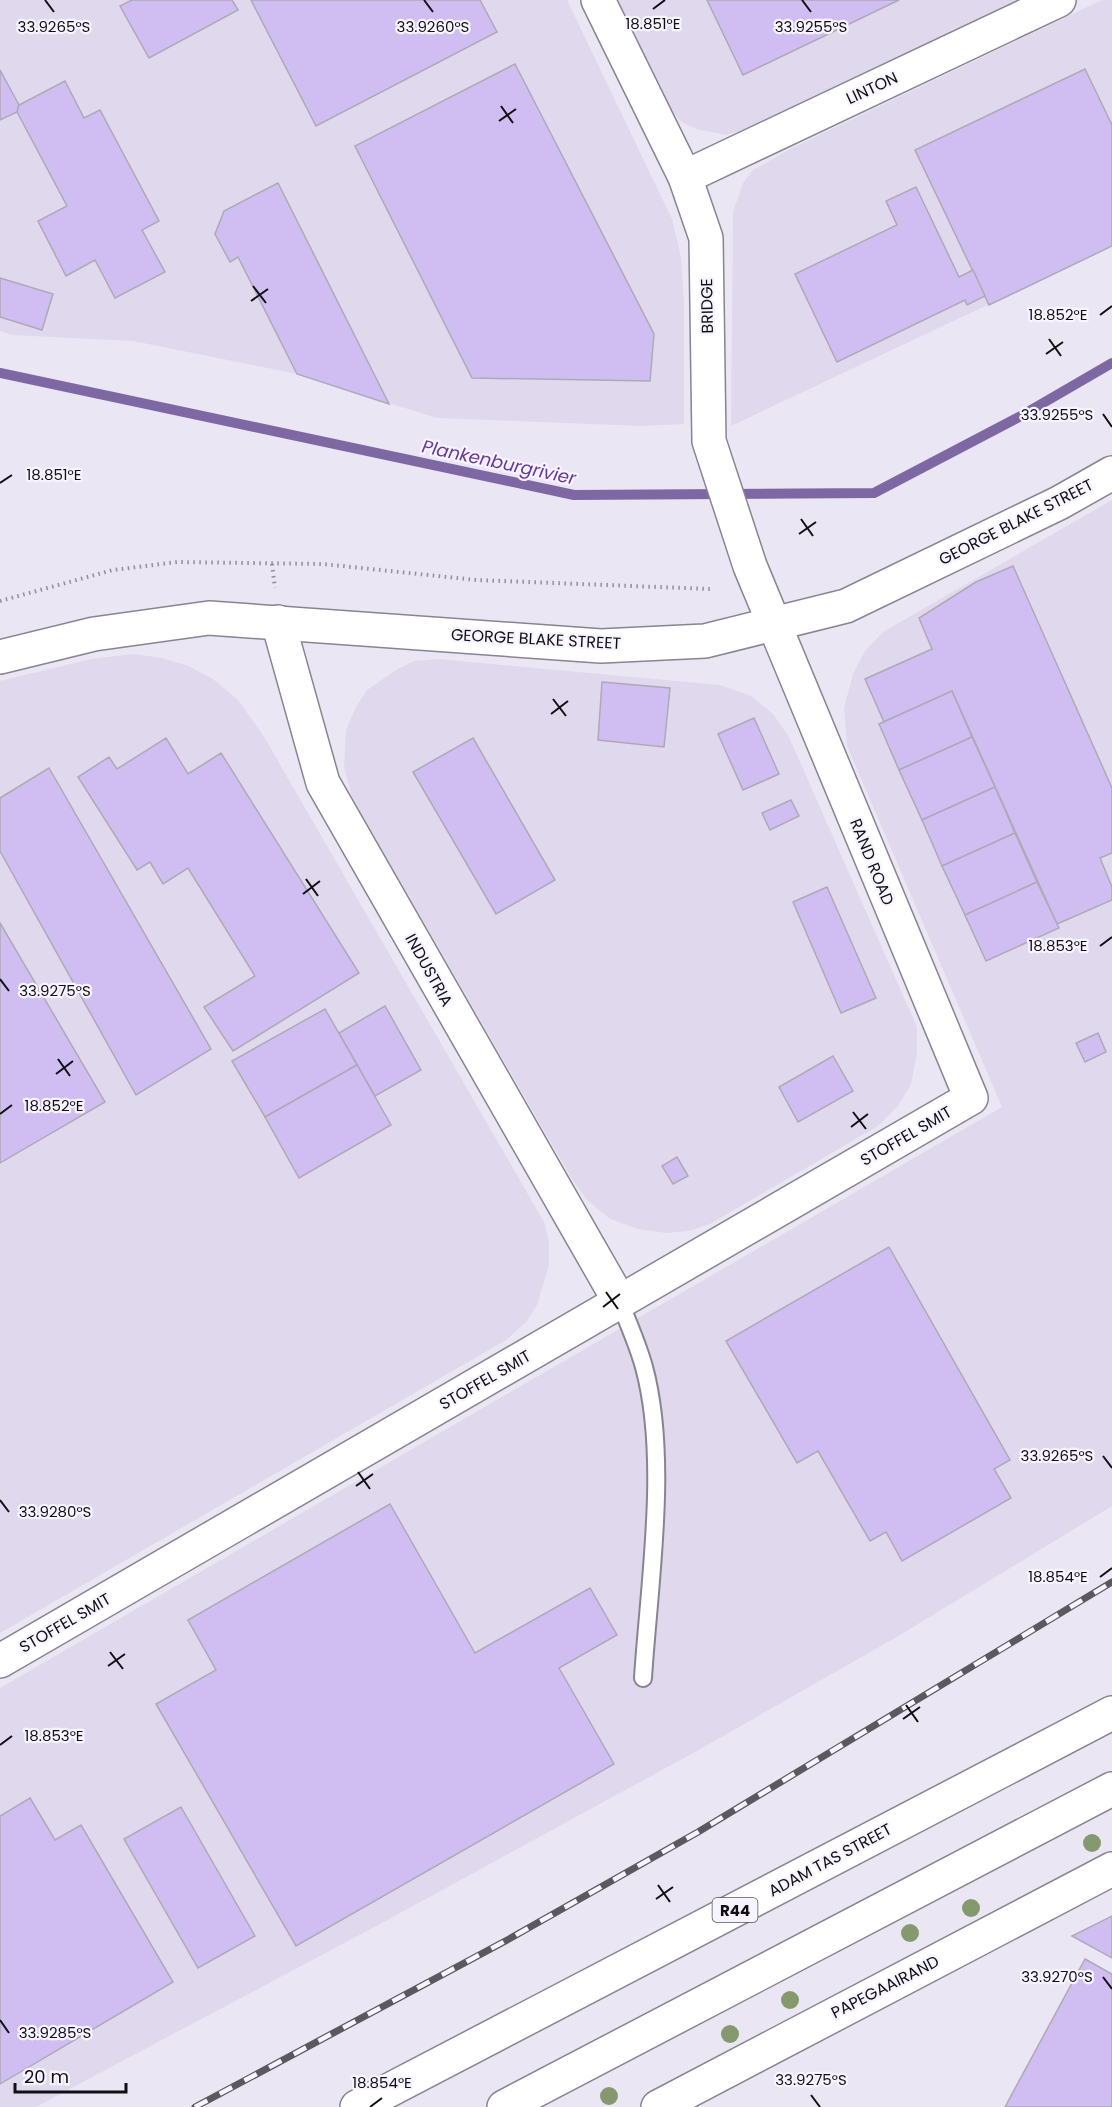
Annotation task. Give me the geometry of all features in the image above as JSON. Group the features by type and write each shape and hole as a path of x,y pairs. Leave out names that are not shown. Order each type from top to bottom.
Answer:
{"street":[{"name":"BRIDGE","path":"598,0 685,177 706,238 709,441 750,566 775,624"},
{"name":"LINTON","path":"685,177 1059,0"},
{"name":"GEORGE BLAKE STREET","path":"0,657 94,634 209,618 601,645 705,641 846,606 1059,503 1112,473"},
{"name":"INDUSTRIA","path":"278,622 323,783 620,1302"},
{"name":"RAND ROAD","path":"775,624 970,1098"},
{"name":"STOFFEL SMIT","path":"0,1661 970,1098"},
{"name":"ADAM TAS STREET","path":"357,2107 1112,1713"},
{"path":"504,2107 1112,1789"},
{"name":"PAPEGAAIRAND","path":"658,2107 693,2099 1112,1869"}],"lane":[{"path":"620,1302 644,1366 653,1410 655,1441 655,1502 643,1678"}],"path":[{"path":"0,601 113,570 177,562 323,564 476,580 710,589"}],"shaded area":[{"path":"0,0 567,0 672,219 681,258 684,301 684,424 641,426 437,418 297,374 133,341 12,335 0,331"},
{"path":"617,0 1016,0 745,130 726,135 696,129 680,121 668,105"},
{"path":"1102,0 1112,0 1112,246 731,426 733,212 743,183 753,170 790,149"},
{"path":"1112,500 1112,1506 895,1638 695,1752 378,1925 36,2107 0,2107 0,1688 1002,1107 847,746 844,708 853,674 865,651 883,632"},
{"path":"134,654 163,658 188,666 213,679 238,700 263,735 544,1222 549,1242 549,1265 537,1305 527,1321 506,1340 0,1633 0,681 91,659"},
{"path":"438,659 720,685 751,696 773,714 789,737 917,1027 917,1054 911,1084 898,1106 878,1126 710,1224 688,1231 666,1233 638,1229 610,1219 587,1200 572,1179 352,798 344,767 346,730 356,707 367,690 396,670 414,661"}],"building":[{"path":"132,0 232,0 238,10 149,58 120,6"},
{"path":"251,0 480,0 497,32 316,126"},
{"path":"707,0 899,0 743,75"},
{"path":"515,64 654,334 650,381 472,378 355,146"},
{"path":"1085,69 1112,125 1112,246 989,305 915,150"},
{"path":"0,70 19,105 17,112 0,120"},
{"path":"65,81 84,118 100,110 159,221 142,230 165,272 115,298 95,260 66,276 38,221 67,206 17,112 19,105"},
{"path":"278,183 389,404 297,374 238,257 230,262 215,234 224,211"},
{"path":"916,187 959,277 973,270 985,296 967,305 965,300 837,362 795,274 897,225 886,201"},
{"path":"0,278 53,294 42,330 0,317"},
{"path":"1013,566 1112,788 1112,853 1100,858 1112,887 1112,900 1057,924 952,691 884,722 865,679 932,649 919,618 976,582"},
{"path":"602,682 670,688 664,747 598,740"},
{"path":"952,691 972,737 899,770 879,724"},
{"path":"754,718 779,774 743,790 718,734"},
{"path":"972,737 995,787 922,820 899,770"},
{"path":"166,738 188,774 221,753 359,973 233,1051 204,1007 255,976 188,868 163,884 150,862 137,870 78,777 109,757 117,769"},
{"path":"473,738 555,880 496,914 413,772"},
{"path":"49,768 211,1049 136,1095 0,851 0,798"},
{"path":"995,787 1015,833 942,866 922,820"},
{"path":"791,800 799,816 770,830 762,813"},
{"path":"1015,833 1037,882 965,915 942,866"},
{"path":"1037,882 1059,928 986,961 965,915"},
{"path":"827,887 876,998 841,1013 793,902"},
{"path":"0,923 105,1102 0,1163"},
{"path":"385,1006 421,1070 375,1096 339,1033"},
{"path":"325,1009 357,1065 265,1117 232,1061"},
{"path":"1098,1033 1106,1052 1085,1062 1076,1043"},
{"path":"833,1056 853,1091 798,1122 779,1087"},
{"path":"357,1065 391,1125 299,1178 265,1117"},
{"path":"677,1157 688,1176 673,1184 662,1166"},
{"path":"889,1247 1010,1460 994,1469 1011,1498 902,1561 886,1532 870,1541 818,1451 797,1463 726,1341"},
{"path":"390,1504 475,1653 590,1588 617,1635 559,1668 614,1764 296,1946 156,1704 216,1670 188,1620"},
{"path":"30,1798 55,1840 81,1825 173,1982 0,2084 0,1816"},
{"path":"181,1807 255,1936 198,1968 124,1839"},
{"path":"1112,1916 1112,1958 1072,1936"},
{"path":"1085,1959 1112,1974 1112,2107 1005,2107"}],"waterway":[{"name":"Plankenburgrivier","path":"0,373 574,495 874,493 1019,417 1112,363"}],"railway":[{"path":"195,2107 509,1939 698,1832 1112,1582"}]}
